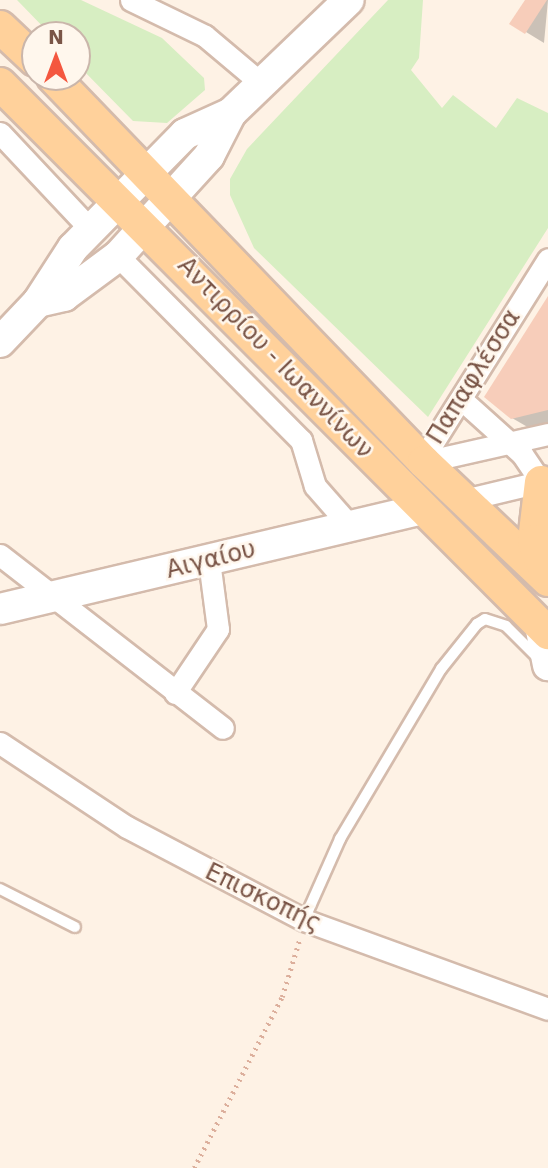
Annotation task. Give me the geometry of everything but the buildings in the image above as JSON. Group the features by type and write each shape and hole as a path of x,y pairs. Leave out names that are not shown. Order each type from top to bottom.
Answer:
{"main road":[{"path":"38,302 64,296 118,256 209,156 231,113 349,0"},
{"path":"0,27 21,47"},
{"name":"Αντιρρίου - Ιωαννίνων","path":"0,84 147,225 422,509 544,629"},
{"name":"Αντιρρίου - Ιωαννίνων","path":"67,91 150,174 423,461 548,579"},
{"path":"0,342 38,302 92,231 195,126 231,113"},
{"path":"544,481 534,541 548,579"},
{"name":"Αιγαίου","path":"0,609 422,509"},
{"path":"544,629 548,667"}],"street":[{"path":"131,0 205,36 262,84"},
{"path":"0,133 92,231"},
{"path":"118,256 301,440 315,486 351,527"},
{"name":"Παπαφλέσσα","path":"423,461 548,259"},
{"path":"461,399 511,443 544,481 464,500"},
{"path":"423,461 548,434"},
{"path":"0,555 50,599 223,728"},
{"path":"175,694 218,629 209,561"},
{"name":"Επισκοπής","path":"0,743 87,804 304,920 548,1009"}],"lane":[{"path":"304,920 340,839 441,669 477,624 485,620 506,626 548,667"},
{"path":"0,889 75,927"}],"path":[{"path":"194,1168 282,997 304,920"}],"green space":[{"path":"17,0 81,0 162,38 204,78 205,90 167,123 133,121 91,78 91,21 37,21"},
{"path":"388,0 423,0 419,58 411,70 442,108 453,95 496,128 517,98 548,113 548,228 428,417 254,248 230,195 230,179 247,149"}]}
